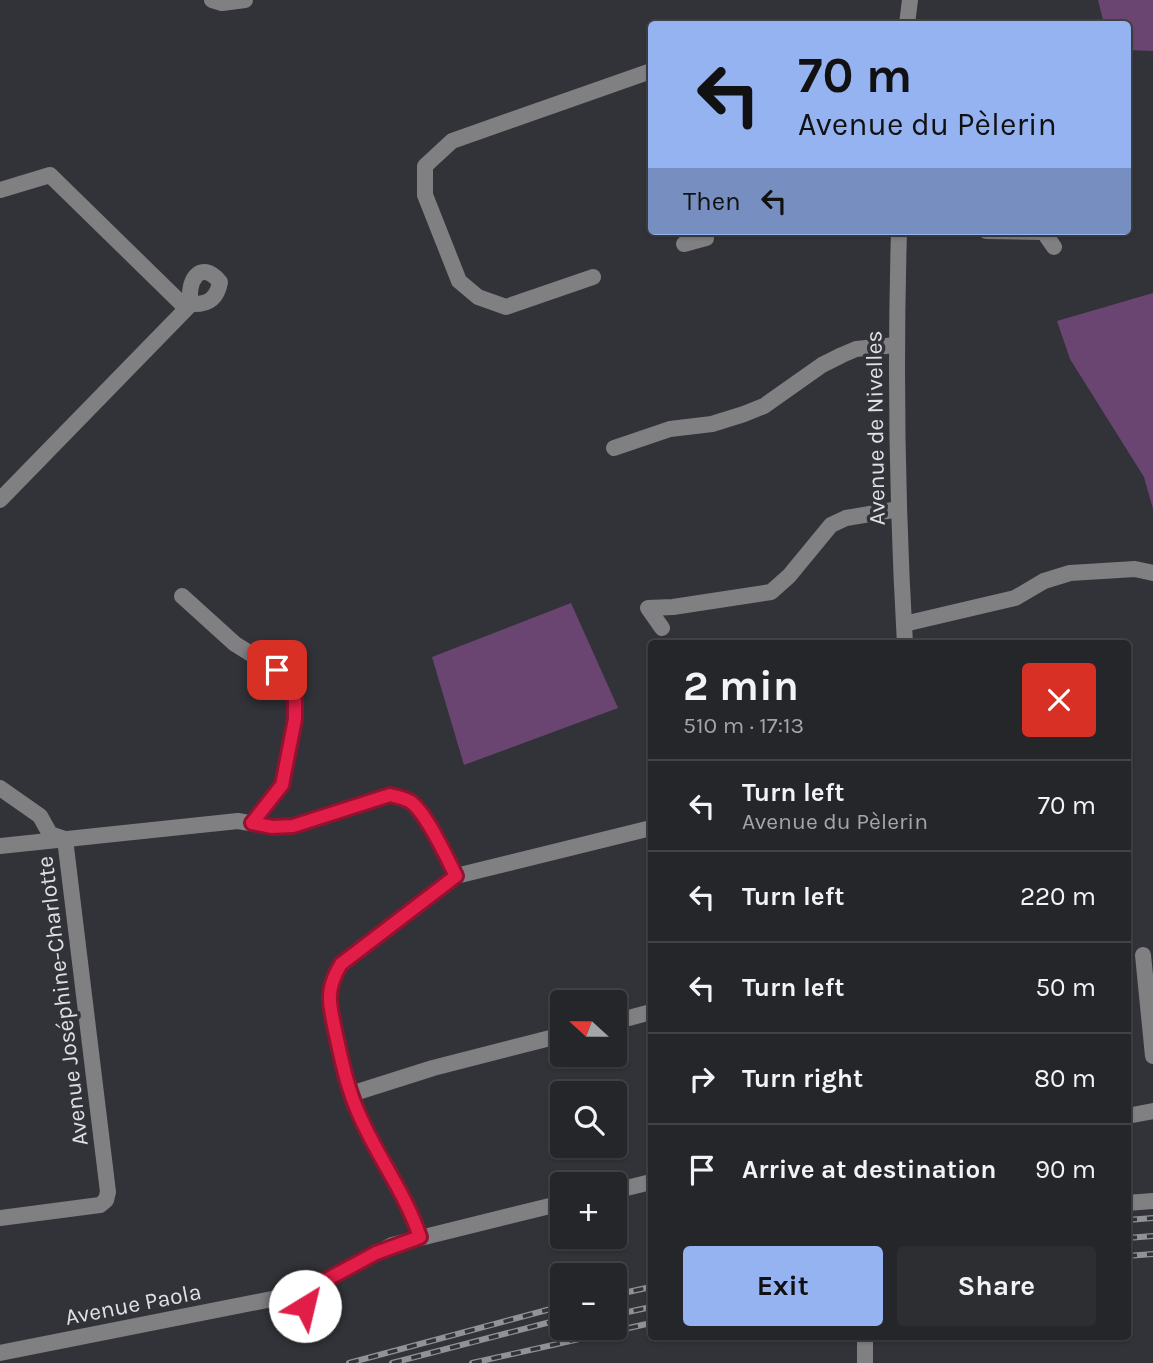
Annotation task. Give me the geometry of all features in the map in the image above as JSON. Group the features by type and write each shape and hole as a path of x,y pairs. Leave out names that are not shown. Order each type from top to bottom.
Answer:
{"street":[{"path":"212,0 222,3 245,0"},
{"path":"908,21 909,0"},
{"path":"593,277 506,307 478,297 459,281 425,195 425,166 452,141 648,72"},
{"path":"0,190 50,175 188,306 0,500"},
{"path":"684,244 706,238 706,235"},
{"name":"Avenue de Nivelles","path":"899,235 895,345 905,640"},
{"path":"1045,235 1054,247"},
{"path":"614,448 670,429 712,424 744,414 764,406 822,365 842,355 856,349 895,345"},
{"path":"662,628 648,608 674,607 771,592 789,576 831,525 846,518 899,509"},
{"path":"904,624 1015,598 1044,581 1070,573 1141,569 1153,573"},
{"path":"182,596 235,644 277,670 292,689 295,719 282,785 252,823"},
{"name":"Avenue Joséphine-Charlotte","path":"0,788 40,816 50,834 65,839 108,1192 106,1200 100,1205 0,1218"},
{"path":"0,846 207,823 239,821 272,827 293,826 390,795 404,798 414,804 444,850 456,876"},
{"path":"420,1237 413,1216 351,1094 328,996 332,979 341,964 456,876 648,829"},
{"path":"1141,955 1149,984 1153,1056"},
{"path":"627,1018 648,1013"},
{"path":"351,1094 433,1068 550,1038"},
{"path":"1131,1115 1153,1111"},
{"path":"627,1188 648,1183"},
{"path":"1131,1203 1153,1202"},
{"name":"Avenue Paola","path":"0,1353 302,1293 376,1253 420,1237 550,1206"},
{"path":"275,1300 280,1312 290,1319 295,1318 303,1312 305,1306 302,1293"},
{"path":"865,1340 865,1363"}],"shaded area":[{"path":"1098,0 1153,0 1153,51 1131,50 1131,21 1103,21"},
{"path":"1153,293 1153,509 1144,477 1070,359 1057,321"},
{"path":"571,603 618,708 464,765 432,657"}],"railway":[{"path":"1131,1220 1153,1218"},
{"path":"1131,1238 1153,1236"},
{"path":"1131,1256 1153,1254"},
{"path":"627,1292 648,1288"},
{"path":"627,1312 648,1308"},
{"path":"349,1363 550,1309"},
{"path":"392,1363 550,1322"},
{"path":"472,1363 648,1324"}],"route":[{"path":"277,670 292,689 295,719 282,785 252,823 272,827 293,826 390,795 404,798 414,804 444,850 456,876 341,964 332,979 328,996 345,1076 359,1114 413,1216 420,1237 376,1253 302,1293 305,1306"}]}
